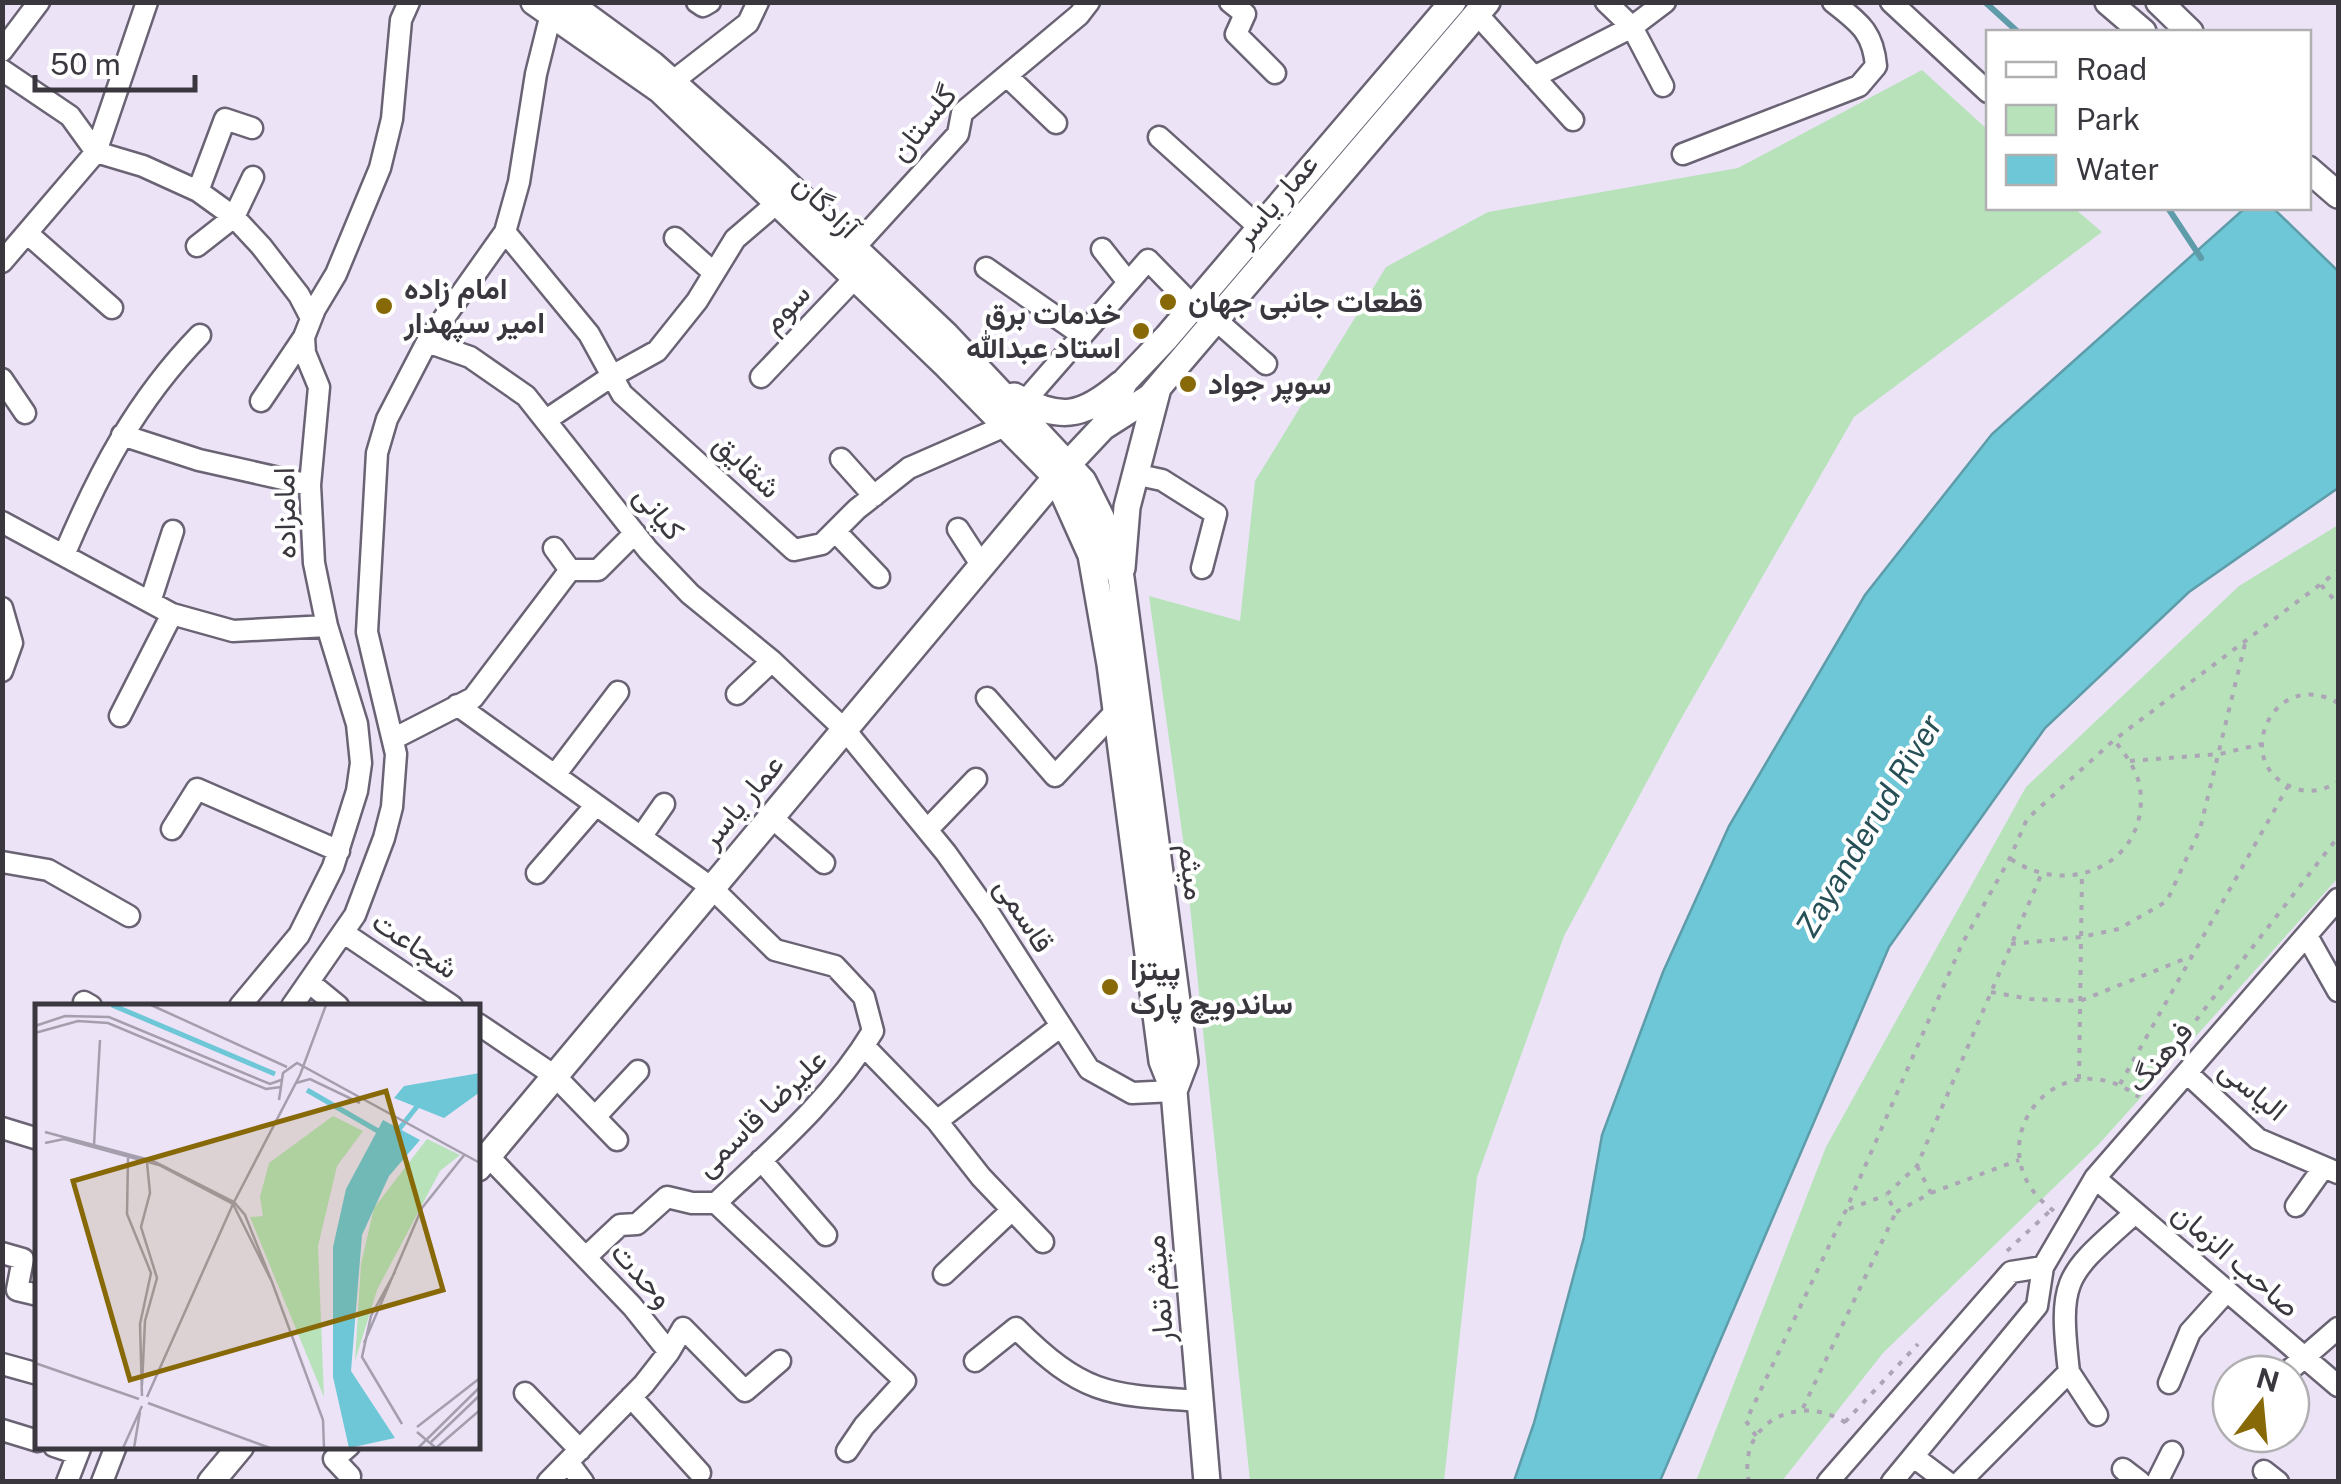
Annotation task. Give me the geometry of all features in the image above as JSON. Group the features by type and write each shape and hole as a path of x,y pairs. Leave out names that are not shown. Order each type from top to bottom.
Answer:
{"main road":[{"name":"عمار یاسر","path":"483,1162 1063,470 1103,427 1158,388 1260,228 1452,2"},
{"path":"2108,2 2141,30"},
{"path":"2159,2 2188,30"},
{"name":"آزادگان","path":"551,6 672,82 946,334 1063,470"},
{"name":"آزادگان","path":"551,6 660,90 1005,426 1063,470"},
{"name":"عمار یاسر","path":"1103,427 1125,380 1204,313 1482,8"},
{"path":"2311,171 2338,196"},
{"path":"992,383 1024,402 1064,414 1086,410 1125,380"},
{"path":"1121,578 1134,474 1158,388"},
{"name":"میثم","path":"1063,470 1083,481 1101,518 1121,578 1186,1062 1174,1091"},
{"name":"میثم","path":"1063,470 1090,556 1116,712 1162,1062 1174,1091"},
{"name":"میثم تمار","path":"1174,1091 1207,1482"},
{"path":"211,1482 238,1449"}],"street":[{"path":"4,47 38,2"},
{"path":"2,262 96,152 148,2"},
{"path":"261,401 308,328 336,274 376,179 392,119 401,20 409,2"},
{"path":"697,2 703,6 710,2"},
{"path":"672,82 748,23 758,2"},
{"name":"گلستان","path":"854,248 958,134 962,113 1079,16 1089,2"},
{"path":"1230,2 1245,14 1236,34 1276,73"},
{"path":"1606,2 1632,27 1663,86"},
{"path":"1534,77 1632,27 1665,2"},
{"path":"1683,154 1859,86 1876,66 1874,42 1833,2"},
{"path":"1891,2 1986,90"},
{"path":"294,1004 355,915 392,807 396,754 367,632 378,454 387,419 427,342 505,232 519,182 551,6"},
{"path":"1482,8 1572,120"},
{"path":"2,70 70,116 96,152"},
{"path":"1007,76 1056,123"},
{"path":"198,190 224,119 252,128"},
{"path":"1159,137 1260,228"},
{"name":"امامزاده","path":"96,152 143,166 198,190 234,217 299,295 308,328 305,353 319,386 310,485 314,563 327,626 352,702 361,763 358,791 339,851 299,934 242,1004"},
{"path":"197,246 234,217 253,177"},
{"path":"546,420 612,376 657,352 697,301 735,239 777,203"},
{"name":"شقایق","path":"505,232 588,334 622,394 794,550 822,544 909,468 1005,426"},
{"path":"28,234 112,308"},
{"path":"675,238 714,274"},
{"path":"1102,249 1128,282"},
{"path":"1024,402 1148,260 1266,364"},
{"path":"986,268 1082,335"},
{"name":"سوم","path":"762,378 854,280"},
{"path":"64,555 98,476 122,435 174,362 200,335"},
{"name":"کیانی","path":"427,342 470,358 526,396 635,533 690,594 772,661 844,730"},
{"path":"2,379 26,412"},
{"path":"122,435 198,460 310,485"},
{"path":"841,459 874,496"},
{"path":"1134,474 1162,480 1216,514 1202,568"},
{"path":"2,522 172,614 233,630 327,626"},
{"path":"958,529 982,566"},
{"path":"150,602 173,531"},
{"path":"835,532 879,577"},
{"path":"570,570 598,570 635,533"},
{"path":"554,548 570,570"},
{"path":"393,739 473,698 570,570"},
{"path":"2,608 12,643 4,660"},
{"path":"120,716 172,614"},
{"path":"737,694 772,661"},
{"path":"556,776 618,692"},
{"path":"987,698 1055,776 1116,712"},
{"path":"458,704 712,888"},
{"name":"قاسمی","path":"844,730 990,915 1089,1068 1132,1093 1174,1091"},
{"path":"926,830 976,779"},
{"path":"172,828 198,788 339,851"},
{"path":"640,837 664,804"},
{"path":"537,873 596,805"},
{"path":"772,817 824,863"},
{"path":"2,862 48,870 128,916"},
{"name":"علیرضا قاسمی","path":"586,1257 620,1225 637,1224 667,1197 716,1204 816,1109 847,1074 874,1031 864,998 835,966 775,950 712,888"},
{"name":"فرهنگ","path":"1892,1482 2037,1306 2043,1267 2144,1104 2187,1073 2338,899"},
{"name":"شجاعت","path":"344,933 449,1004"},
{"path":"2306,936 2338,991"},
{"path":"310,983 336,1004"},
{"path":"480,1025 555,1076 617,1140"},
{"path":"937,1120 1061,1026"},
{"path":"864,1046 937,1120 981,1177 1043,1242"},
{"path":"595,1117 638,1071"},
{"name":"الیاسی","path":"2187,1073 2258,1139 2331,1170"},
{"path":"2,1128 35,1137"},
{"path":"761,1160 826,1235"},
{"name":"وحدت","path":"483,1162 586,1257 668,1352 631,1397 548,1482"},
{"path":"2296,1206 2331,1170"},
{"name":"صاحب الزمان","path":"2095,1178 2298,1354"},
{"path":"716,1204 905,1381 847,1451"},
{"path":"944,1274 1012,1210"},
{"path":"2098,1415 2069,1372 2063,1316 2070,1276 2135,1212"},
{"path":"2,1253 23,1260 17,1290 35,1294"},
{"path":"1828,1482 2011,1272 2043,1267"},
{"path":"2169,1383 2190,1332 2226,1292"},
{"path":"668,1352 683,1328 745,1391 780,1360"},
{"path":"975,1362 1016,1328 1049,1360 1082,1383 1129,1397 1201,1401"},
{"path":"2309,1354 2338,1328"},
{"path":"2,1364 35,1373"},
{"name":"صاحب الزمان","path":"2311,1365 2338,1386"},
{"path":"1960,1482 2069,1372"},
{"path":"525,1393 574,1456 583,1482"},
{"path":"631,1397 700,1473"},
{"path":"2,1430 35,1440"},
{"path":"102,1482 115,1449"},
{"path":"345,1449 334,1459 350,1476 349,1482"},
{"path":"68,1482 80,1450"},
{"path":"2158,1482 2172,1452"},
{"path":"1914,1458 1947,1482"}],"path":[{"path":"1756,1436 1746,1421 1846,1210 1962,944 2028,819 2114,740 2338,571"},
{"path":"2321,585 2338,604"},
{"path":"2011,944 2120,929 2167,901 2200,829 2245,644"},
{"path":"2338,700 2307,694 2280,705 2270,716 2262,744 2269,768 2288,786 2304,791 2321,790 2338,782"},
{"path":"2010,858 2041,875 2067,878 2093,872 2116,858 2132,837 2140,812 2140,786 2130,761 2114,740"},
{"path":"2130,761 2220,754 2262,744"},
{"path":"2120,1084 2288,786"},
{"path":"2070,1218 2051,1210 2024,1180 2018,1160 2019,1138 2032,1108 2058,1085 2079,1078 2100,1078 2120,1084 2144,1104 2338,837"},
{"path":"2079,1078 2082,874"},
{"path":"1846,1210 1886,1195 1917,1166 2041,875"},
{"path":"1991,992 2030,999 2080,1001 2192,956"},
{"path":"1802,1408 1896,1212 1930,1193 2018,1160"},
{"path":"1917,1166 1930,1193"},
{"path":"1886,1195 1896,1212"},
{"path":"1749,1482 1749,1453 1756,1436 1784,1413 1802,1408 1832,1414 1846,1422 1862,1442"}],"green space":[{"path":"1922,70 1986,128 1986,210 2076,210 2102,232 1854,417 1678,724 1564,936 1477,1177 1444,1481 1250,1481 1183,839 1149,596 1240,621 1255,481 1386,267 1488,212 1738,168"},
{"path":"2338,525 2338,878 2099,1144 1883,1353 1782,1481 1696,1481 1826,1147 2026,787 2239,586"}],"water":[{"name":"Zayanderud River","path":"2243,210 2275,210 2338,271 2338,488 2189,592 2045,728 1889,947 1660,1481 1514,1481 1534,1423 1584,1237 1602,1135 1663,972 1729,826 1865,595 1992,434"}],"waterway":[{"path":"1985,2 2016,30"},
{"path":"2169,210 2201,258"}],"place":[{"name":"قطعات جانبی جهان","path":"1168,302"},
{"name":"امام زاده امیر سپهدار","path":"384,306"},
{"name":"خدمات برق استاد عبدالله","path":"1141,331"},
{"name":"سوپر جواد","path":"1188,384"},
{"name":"پیتزا ساندویچ پارک","path":"1110,987"}]}
